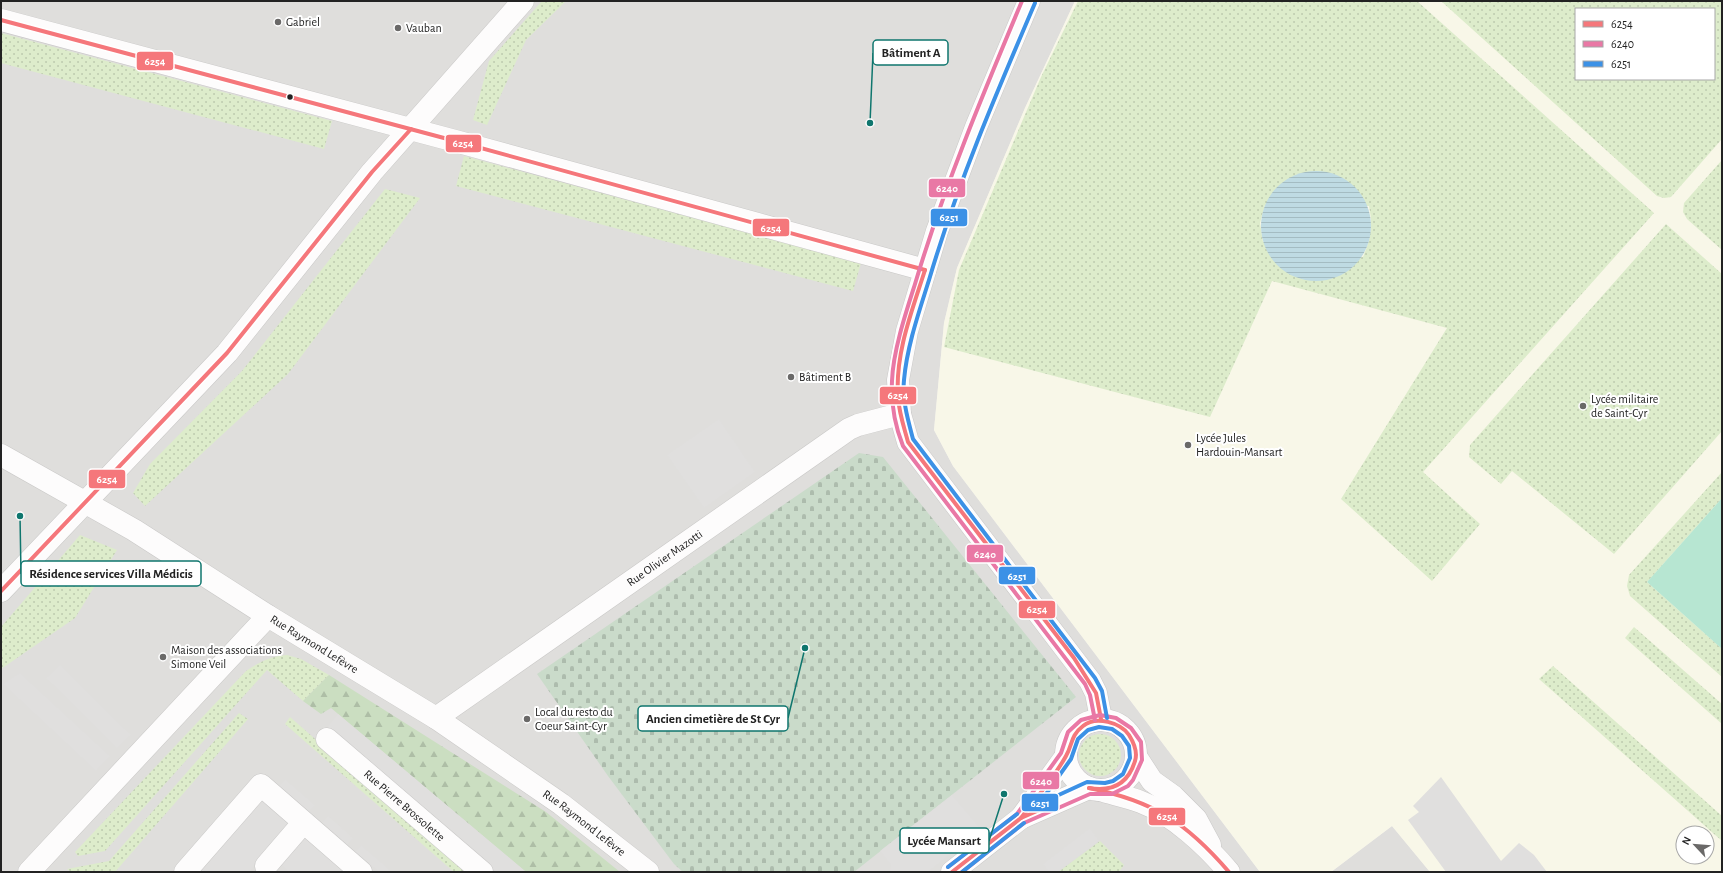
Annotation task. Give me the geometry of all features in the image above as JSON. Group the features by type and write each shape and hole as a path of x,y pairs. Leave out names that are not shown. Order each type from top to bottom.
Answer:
{"street":[{"path":"1,591 227,353 372,172 523,1"},
{"path":"1029,1 976,127 925,270 907,331 902,354 898,380 900,414 908,442 1090,681 1096,693 1101,720"},
{"path":"1,20 411,129 925,270"},
{"name":"Rue Olivier Mazotti","path":"436,718 849,429 858,425 900,414"},
{"path":"1,455 134,530 268,616"},
{"name":"Rue Raymond Lefèvre","path":"40,868 268,616 436,718 561,804 648,872"},
{"path":"952,872 1022,818 1094,789 1110,790 1119,786 1127,779 1134,769 1137,758 1136,746 1131,735 1123,727 1112,721 1101,720 1090,722 1080,727 1072,735 1066,756 1068,767 1073,776 1094,789 1142,802 1164,813 1223,864"},
{"name":"Rue Pierre Brossolette","path":"327,739 482,872"},
{"path":"1022,818 1066,756"},
{"path":"1137,758 1152,781 1173,796 1196,819 1223,864"},
{"path":"185,872 261,785 360,872"},
{"path":"267,870 303,823"}],"shaded area":[{"path":"1,1 1075,1 1025,108 957,268 944,323 934,430 953,466 1260,872 1,872"},
{"name":"Lycée Jules Hardouin-Mansart","path":"1075,1 1722,1 1722,872 1430,872 1392,826 1331,872 1260,872 953,466 934,430 944,323 957,268 1025,108"},
{"path":"719,419 755,472 704,508 667,455"},
{"path":"60,665 131,735 117,748 46,678"},
{"path":"20,673 110,756 96,771 3,684"},
{"path":"338,714 526,872 495,872 326,729"},
{"path":"1441,777 1501,861 1519,843 1534,855 1547,872 1446,872 1408,820 1419,812 1413,806"},
{"path":"285,779 315,805 309,812 279,786"},
{"path":"952,795 981,829 928,872 890,872 891,865 880,851"},
{"path":"262,798 292,823 249,872 198,872"},
{"path":"328,816 353,838 347,845 322,823"},
{"path":"1392,826 1430,872 1331,872"},
{"path":"1090,828 1099,841 1058,872 1049,872 1043,864"},
{"path":"307,836 349,872 289,872 281,865"},
{"path":"361,845 390,870 389,872 379,872 355,852"}],"green space":[{"path":"542,1 566,1 526,40 487,125 473,120 489,61"},
{"path":"1078,1 1417,1 1654,213 1423,472 1480,524 1432,581 1341,499 1447,328 1272,281 1210,417 944,347 959,270 1041,77","holes":["1265,205 1369,206 1371,219 1370,232 1368,244 1363,257 1263,242 1260,223"]},
{"path":"1441,1 1722,1 1722,139 1671,197 1664,198 1657,196"},
{"path":"1,33 332,121 324,149 1,63"},
{"path":"464,156 861,263 853,291 456,186"},
{"path":"1722,160 1722,250 1687,219 1683,212 1684,203"},
{"path":"385,189 420,198 288,374 145,506 133,493 150,464 242,371"},
{"path":"1666,224 1722,274 1722,431 1614,554 1512,471 1501,484 1469,457 1470,445"},
{"path":"859,453 883,457 1076,697 854,872 683,872 674,864 608,776 537,674"},
{"path":"1722,472 1722,498 1647,582 1722,649 1722,677 1630,596 1627,586 1629,575"},
{"path":"1722,498 1722,649 1647,582"},
{"path":"80,535 117,550 75,618 1,669 1,627"},
{"path":"1634,627 1722,704 1722,724 1625,638"},
{"path":"287,655 301,659 329,675 303,701 267,670 105,851 78,856 75,852 246,671 265,660"},
{"path":"1553,666 1722,816 1722,841 1715,835 1715,825 1704,825 1539,679"},
{"path":"329,675 546,812 620,872 526,872 331,708 321,714 303,701"},
{"path":"239,713 248,719 115,872 71,872 67,869 109,861"},
{"path":"290,717 467,872 454,872 285,724"},
{"path":"1096,734 1104,734 1112,737 1118,743 1121,755 1118,767 1112,773 1104,776 1096,776 1088,773 1082,767 1079,759 1079,751 1082,743 1088,737"},
{"path":"1100,841 1124,865 1119,872 1058,872"}],"water":[{"path":"1316,171 1337,175 1347,180 1355,187 1362,195 1367,205 1371,226 1367,247 1362,257 1355,265 1347,272 1337,277 1316,281 1295,277 1285,272 1277,265 1270,257 1265,247 1261,226 1265,205 1270,195 1277,187 1285,180 1295,175"}],"transit line":[{"name":"6240","path":"1022,1 951,176 926,248 897,345 892,381 893,406 903,446 1085,684 1090,695 1095,720"},
{"name":"6251","path":"1035,3 978,140 952,209 917,317 906,367 904,395 913,439 1095,678 1102,691 1107,718"},
{"name":"6254","path":"1,20 459,142 925,270"},
{"name":"6254","path":"1,591 227,353 372,172 411,129"},
{"name":"6254","path":"925,270 910,317 899,364 898,397 908,442 1074,658 1096,693 1101,719"},
{"name":"6240","path":"948,867 1017,814 1061,753 1068,732 1081,720 1100,715 1116,718 1131,728 1141,742 1142,760 1133,780 1128,786 1112,794 1090,794 1024,823 962,872"},
{"name":"6254","path":"1021,818 1056,772 1066,756 1076,733 1083,726 1095,721 1114,724 1125,731 1134,744 1136,758 1132,769 1118,785 1105,789 1089,788"},
{"name":"6251","path":"1099,727 1112,729 1122,736 1129,746 1130,758 1123,774 1113,781 1105,783 1087,782 1039,804 1071,759 1078,739 1088,730 1099,727"},
{"name":"6254","path":"1089,788 1112,793 1132,800 1167,816 1198,840 1229,872"},
{"name":"6254","path":"952,872 1021,818 1053,804"},
{"name":"6251","path":"948,867 1017,814"},
{"name":"6251","path":"962,872 1024,823"}],"place":[{"name":"Gabriel","path":"278,22"},
{"name":"Vauban","path":"398,28"},
{"name":"Bâtiment A","path":"870,123"},
{"name":"Bâtiment B","path":"791,377"},
{"name":"Lycée militaire de Saint-Cyr","path":"1583,406"},
{"name":"Lycée Jules Hardouin-Mansart","path":"1188,445"},
{"name":"Résidence services Villa Médicis","path":"20,516"},
{"name":"Ancien cimetière de St Cyr","path":"805,648"},
{"name":"Maison des associations Simone Veil","path":"163,657"},
{"name":"Local du resto du Coeur Saint-Cyr","path":"527,719"},
{"name":"Lycée Mansart","path":"1004,794"}]}
